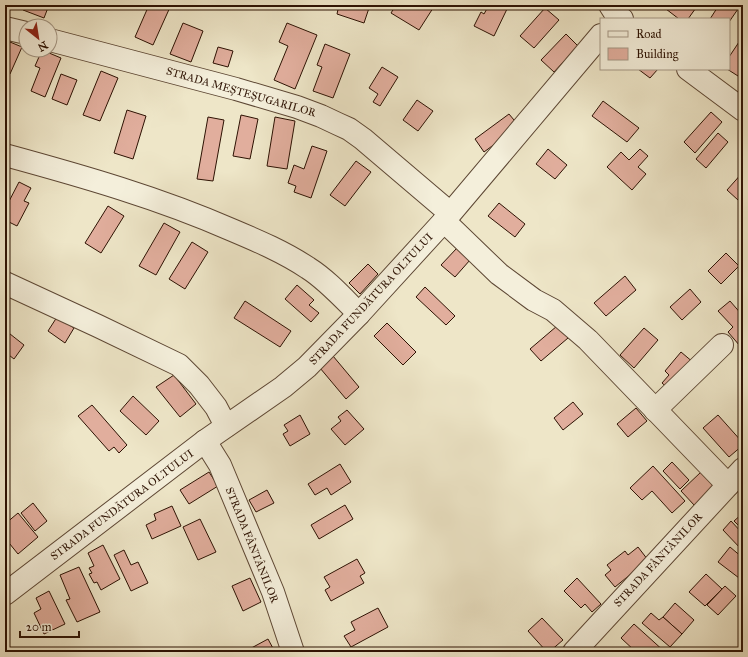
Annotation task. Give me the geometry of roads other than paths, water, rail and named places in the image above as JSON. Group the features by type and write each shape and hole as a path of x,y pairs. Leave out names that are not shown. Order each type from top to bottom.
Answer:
{"street":[{"path":"5,28 18,31"},
{"name":"STRADA FUNDĂTURA OLTULUI","path":"5,594 205,441 283,387 307,367 359,314 447,217 600,36"},
{"name":"STRADA MEȘTEȘUGARILOR","path":"58,42 236,88 297,107 349,129 363,139 447,217 499,274 534,300 553,310 588,340 728,485"},
{"path":"689,70 743,110"},
{"path":"5,155 96,180 170,205 276,248 308,268 331,287 359,314"},
{"path":"5,283 180,365 216,407 226,426"},
{"path":"655,410 722,345"},
{"name":"STRADA FÂNTÂNILOR","path":"205,441 220,465 273,592 293,652"},
{"name":"STRADA FÂNTÂNILOR","path":"574,652 743,469"}]}
